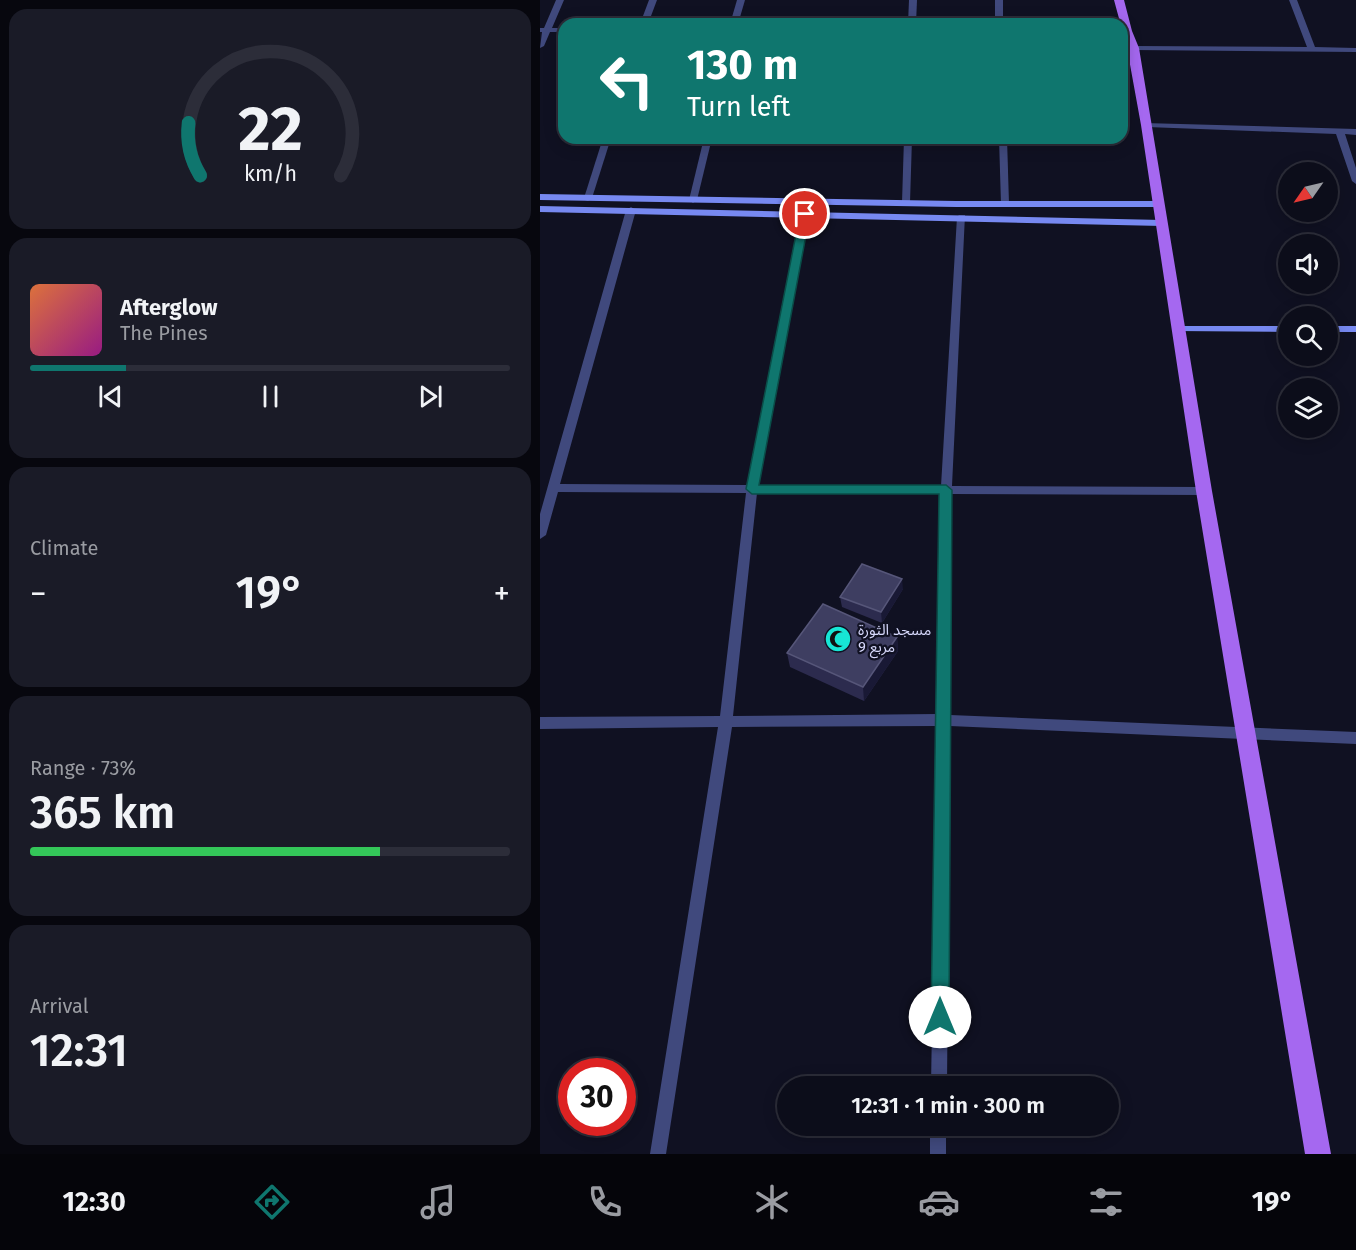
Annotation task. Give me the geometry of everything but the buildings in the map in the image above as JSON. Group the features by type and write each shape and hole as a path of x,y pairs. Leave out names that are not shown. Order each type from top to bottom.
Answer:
{"main road":[{"path":"1119,0 1123,18"},
{"path":"1128,42 1160,204 1204,491 1318,1154"}],"street":[{"path":"540,46 543,30 560,0"},
{"path":"646,18 653,0"},
{"path":"736,18 741,0"},
{"path":"912,18 913,0"},
{"path":"999,0 999,18"},
{"path":"1293,0 1312,49"},
{"path":"1128,37 1356,50"},
{"path":"1146,125 1356,132"},
{"path":"1340,132 1356,180"},
{"path":"588,198 605,144"},
{"path":"693,200 707,144"},
{"path":"906,203 908,144"},
{"path":"1003,144 1005,204"},
{"path":"540,197 906,203 1160,204"},
{"path":"540,209 1162,223"},
{"path":"540,535 632,210"},
{"path":"658,1154 726,721 752,489 805,214"},
{"path":"939,1076 946,490 962,217"},
{"path":"1179,329 1278,329"},
{"path":"1338,329 1356,329"},
{"path":"553,488 1204,491"},
{"path":"540,723 943,720 1356,738"},
{"path":"938,1154 939,1136"}],"place":[{"name":"مسجد الثورة مربع 9","path":"838,639"}],"route":[{"path":"805,214 752,489 946,490 940,1017"}]}
